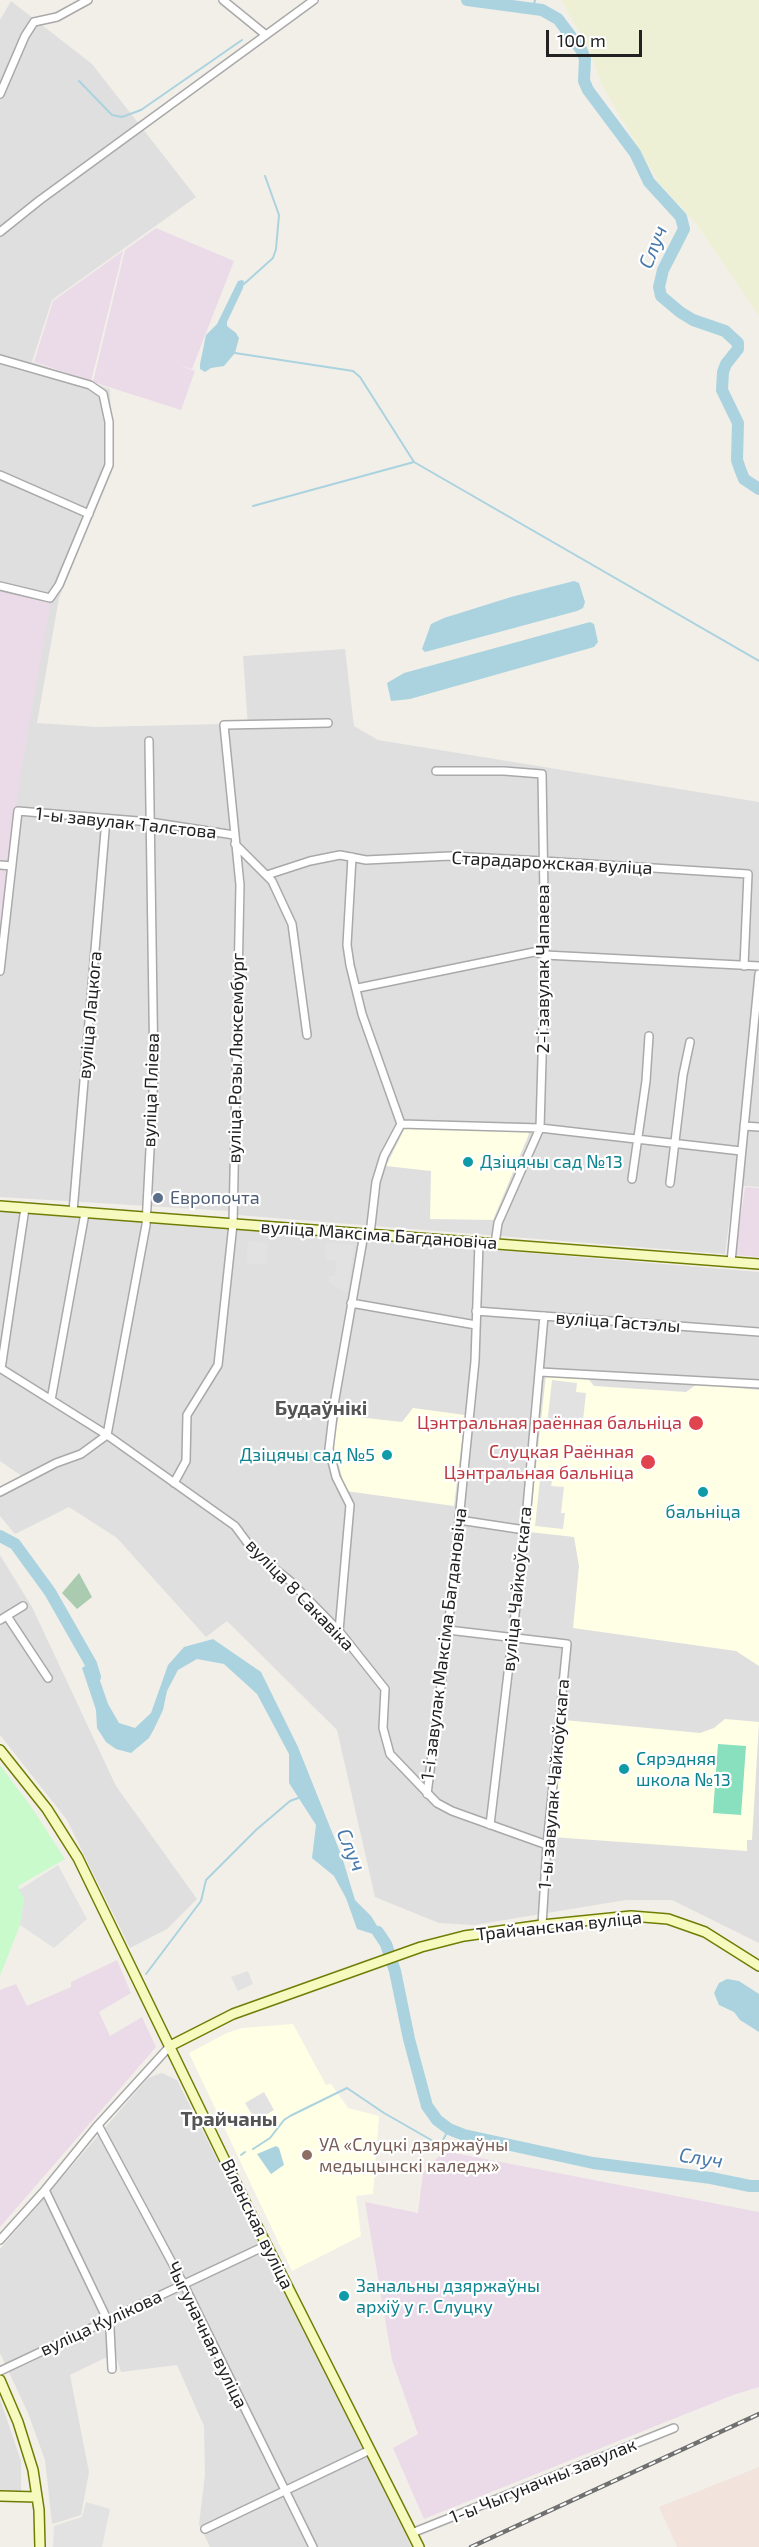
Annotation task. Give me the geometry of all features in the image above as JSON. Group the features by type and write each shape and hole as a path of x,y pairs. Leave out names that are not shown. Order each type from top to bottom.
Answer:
{"main road":[{"name":"вуліца Максіма Багдановіча","path":"0,1206 759,1264"},
{"name":"Віленская вуліца","path":"0,1750 63,1831 419,2547"},
{"name":"Трайчанская вуліца","path":"171,2046 233,2014 421,1947 464,1936 542,1925 631,1916 668,1919 705,1932 759,1966"},
{"path":"0,2380 28,2447 37,2497 40,2547"},
{"path":"0,2496 37,2497"}],"street":[{"path":"0,94 21,43 34,22 57,17 88,0"},
{"path":"223,0 266,35"},
{"path":"0,232 132,132 314,0"},
{"path":"0,359 90,385 103,394 109,422 109,465 59,585 50,598 0,586"},
{"path":"0,475 89,514"},
{"name":"вуліца Розы Люксембург","path":"174,1483 186,1461 187,1415 218,1365 233,1224 240,885 224,725 328,723"},
{"name":"вуліца Пліева","path":"107,1435 146,1217 154,1074 149,741"},
{"name":"2-і завулак Чапаева","path":"436,771 504,771 542,774 545,955 540,1128 498,1223 495,1244"},
{"name":"1-ы завулак Талстова","path":"12,866 18,811 150,822 234,835"},
{"name":"вуліца Лацкога","path":"73,1212 106,819"},
{"name":"1-ы завулак Талстова","path":"235,844 272,881 292,924 307,1035"},
{"name":"Старадарожская вуліца","path":"267,875 310,861 340,855 366,860 450,856 748,874 744,966"},
{"path":"339,1631 350,1504 336,1477 329,1449 351,1303 376,1182 384,1156 401,1124 362,1014 347,945 352,857"},
{"path":"0,865 12,866 0,971"},
{"path":"358,988 534,951 545,955 759,966"},
{"path":"731,1262 759,974"},
{"path":"632,1179 649,1036"},
{"path":"670,1183 683,1075 690,1042"},
{"path":"401,1124 540,1128 741,1151"},
{"path":"744,1126 759,1127"},
{"path":"0,1369 25,1208"},
{"path":"51,1400 85,1213"},
{"name":"1-і завулак Максіма Багдановіча","path":"427,1794 447,1630 475,1361 479,1243"},
{"path":"351,1303 476,1325"},
{"name":"вуліца Гастэлы","path":"476,1311 759,1332"},
{"name":"вуліца Чайкоўскага","path":"490,1825 525,1530 544,1316"},
{"name":"вуліца 8 Сакавіка","path":"0,1369 107,1435 235,1526 255,1553 290,1581 339,1631 385,1689 382,1728 390,1754 427,1794 452,1811 547,1845"},
{"path":"540,1372 759,1384"},
{"path":"0,1492 56,1463 81,1454 107,1435"},
{"path":"459,1520 525,1530"},
{"path":"0,1620 23,1606"},
{"path":"7,1616 48,1678"},
{"path":"447,1630 512,1637"},
{"name":"1-ы завулак Чайкоўскага","path":"512,1637 567,1644 547,1845 542,1925"},
{"path":"0,2240 45,2190 98,2125 171,2046"},
{"name":"Чыгуначная вуліца","path":"98,2125 184,2285 313,2547"},
{"path":"45,2190 107,2319 110,2329 112,2369"},
{"name":"вуліца Кулікова","path":"0,2371 267,2245"},
{"name":"1-ы Чыгуначны завулак","path":"412,2533 674,2428"},
{"path":"204,2529 370,2450"}],"shaded area":[{"path":"561,0 759,0 759,316 695,222 659,183 602,85 588,48"},
{"path":"11,1 92,64 196,197 52,300 32,362 110,389 112,466 59,598 37,723 97,727 221,724 237,887 229,1211 0,1197 0,20"},
{"path":"156,228 234,261 192,369 180,366 195,371 181,410 93,382 125,250"},
{"path":"123,251 91,381 34,362 53,301"},
{"path":"0,589 51,600 21,771 0,934"},
{"path":"345,649 354,726 378,740 759,802 759,1187 734,1185 725,1254 237,1215 245,883 226,726 248,726 243,656"},
{"path":"405,1128 526,1130 529,1134 493,1220 430,1219 431,1171 386,1166"},
{"path":"745,1187 759,1188 759,1257 735,1255"},
{"path":"0,1209 759,1272 759,1943 672,1900 626,1900 474,1925 439,1923 375,1897 337,1730 227,1621 206,1637 117,1538 69,1507 15,1534 0,1516 0,1497 29,1481 0,1461"},
{"path":"248,1241 268,1243 265,1265 246,1263"},
{"path":"326,1242 354,1245 347,1293 329,1283 329,1276 335,1276 336,1261 325,1260"},
{"name":"Слуцкая Раённая Цэнтральная бальніца","path":"546,1374 587,1377 594,1386 686,1392 697,1384 759,1390 759,1666 736,1651 573,1628 579,1566 574,1537 529,1532"},
{"path":"552,1380 577,1383 576,1392 586,1393 582,1429 547,1425"},
{"path":"413,1408 465,1415 454,1506 346,1491 333,1446 339,1415 402,1422"},
{"path":"540,1480 552,1481 551,1486 564,1487 561,1513 565,1513 563,1529 535,1526"},
{"path":"0,1555 32,1607 116,1786 197,1899 167,1929 130,1948 67,1820 0,1735"},
{"path":"79,1573 92,1597 77,1609 62,1593"},
{"path":"725,1719 759,1722 752,1840 747,1840 747,1851 552,1837 564,1720 700,1733 714,1728"},
{"path":"58,1865 87,1919 54,1948 20,1925 24,1898 19,1890"},
{"path":"117,1960 131,1993 99,2012 110,2036 142,2017 156,2047 0,2227 0,1990 16,1984 27,2006 71,1987 71,1982"},
{"path":"248,1971 253,1984 238,1991 231,1977"},
{"name":"УА «Слуцкі дзяржаўны медыцынскі каледж»","path":"293,2024 326,2085 331,2084 348,2108 379,2116 373,2194 356,2196 361,2236 292,2271 189,2053 227,2033 242,2028"},
{"path":"162,2073 177,2080 412,2547 210,2547 199,2524 205,2475 204,2426 177,2365 121,2372 115,2353 70,2375 89,2472 81,2515 52,2524 45,2460 28,2413 0,2353 0,2249 148,2078"},
{"path":"264,2092 274,2110 256,2121 245,2103"},
{"path":"444,2151 759,2212 759,2387 733,2395 424,2519 393,2448 418,2434 392,2360 365,2202 418,2213 423,2173"},
{"path":"0,2399 21,2461 21,2491 0,2491"},
{"path":"759,2467 759,2547 677,2547 659,2507"},
{"path":"86,2502 110,2509 102,2547 53,2547 54,2526 82,2517"}],"green space":[{"path":"718,1744 746,1746 741,1815 713,1813"},
{"path":"0,1765 32,1808 65,1859 18,1886 24,1897 20,1925 0,1976"}],"water":[{"path":"238,281 244,281 243,288 227,322 227,326 239,338 235,353 224,366 211,368 205,372 200,369 200,364 206,335 217,324"},
{"path":"574,581 579,583 585,602 583,608 577,611 425,652 422,649 431,624 444,618 511,597"},
{"path":"590,622 594,624 598,642 594,647 410,699 391,701 387,683 404,673"},
{"path":"213,1639 261,1672 298,1747 342,1857 355,1900 371,1916 388,1944 382,1947 373,1934 357,1929 346,1898 334,1876 312,1858 316,1825 289,1783 289,1754 257,1694 224,1664 197,1659 178,1670 167,1691 163,1710 149,1738 131,1753 116,1749 106,1742 97,1728 96,1710 82,1668 93,1660 108,1704 119,1723 135,1728 151,1713 168,1665 184,1647"},
{"path":"727,1979 739,1981 759,1994 759,2032 740,2020 734,2012 719,2005 714,1993 719,1983"},
{"path":"276,2146 279,2148 284,2165 271,2174 257,2154"}],"waterway":[{"name":"Случ","path":"467,0 542,10 558,19 582,51 585,59 584,81 588,90 635,153 649,182 681,217 684,229 663,270 659,287 661,296 693,320 725,331 738,343 738,349 726,364 723,372 722,390 738,423 737,460 740,469 744,479 759,489"},
{"path":"533,9 535,0"},
{"path":"79,81 112,115 122,117 141,110 242,40"},
{"path":"244,284 273,258 276,249 279,215 265,176"},
{"path":"235,353 353,371 360,377 414,462 759,661"},
{"path":"253,506 414,462"},
{"name":"Случ","path":"0,1536 15,1544 50,1592 91,1664 95,1677"},
{"path":"146,1974 201,1901 206,1880 256,1830 290,1801 301,1797"},
{"name":"Случ","path":"378,1932 386,1944 395,1971 409,2039 427,2106 437,2120 449,2129 464,2135 593,2163 759,2186"},
{"path":"253,2149 270,2138 290,2116 347,2088 384,2113 440,2145 449,2129"},
{"path":"241,2155 245,2152"}],"railway":[{"path":"471,2547 759,2414"}],"place":[{"name":"Дзіцячы сад №13","path":"468,1162"},
{"name":"Европочта","path":"158,1198"},
{"name":"Цэнтральная раённая бальніца","path":"696,1423"},
{"name":"Дзіцячы сад №5","path":"387,1455"},
{"name":"Слуцкая Раённая Цэнтральная бальніца","path":"648,1462"},
{"name":"бальніца","path":"703,1492"},
{"name":"Сярэдняя школа №13","path":"624,1769"},
{"name":"УА «Слуцкі дзяржаўны медыцынскі каледж»","path":"307,2155"},
{"name":"Занальны дзяржаўны архіў у г. Слуцку","path":"344,2296"}],"district":[{"name":"Будаўнікі","path":"321,1408"},
{"name":"Трайчаны","path":"229,2119"}]}
